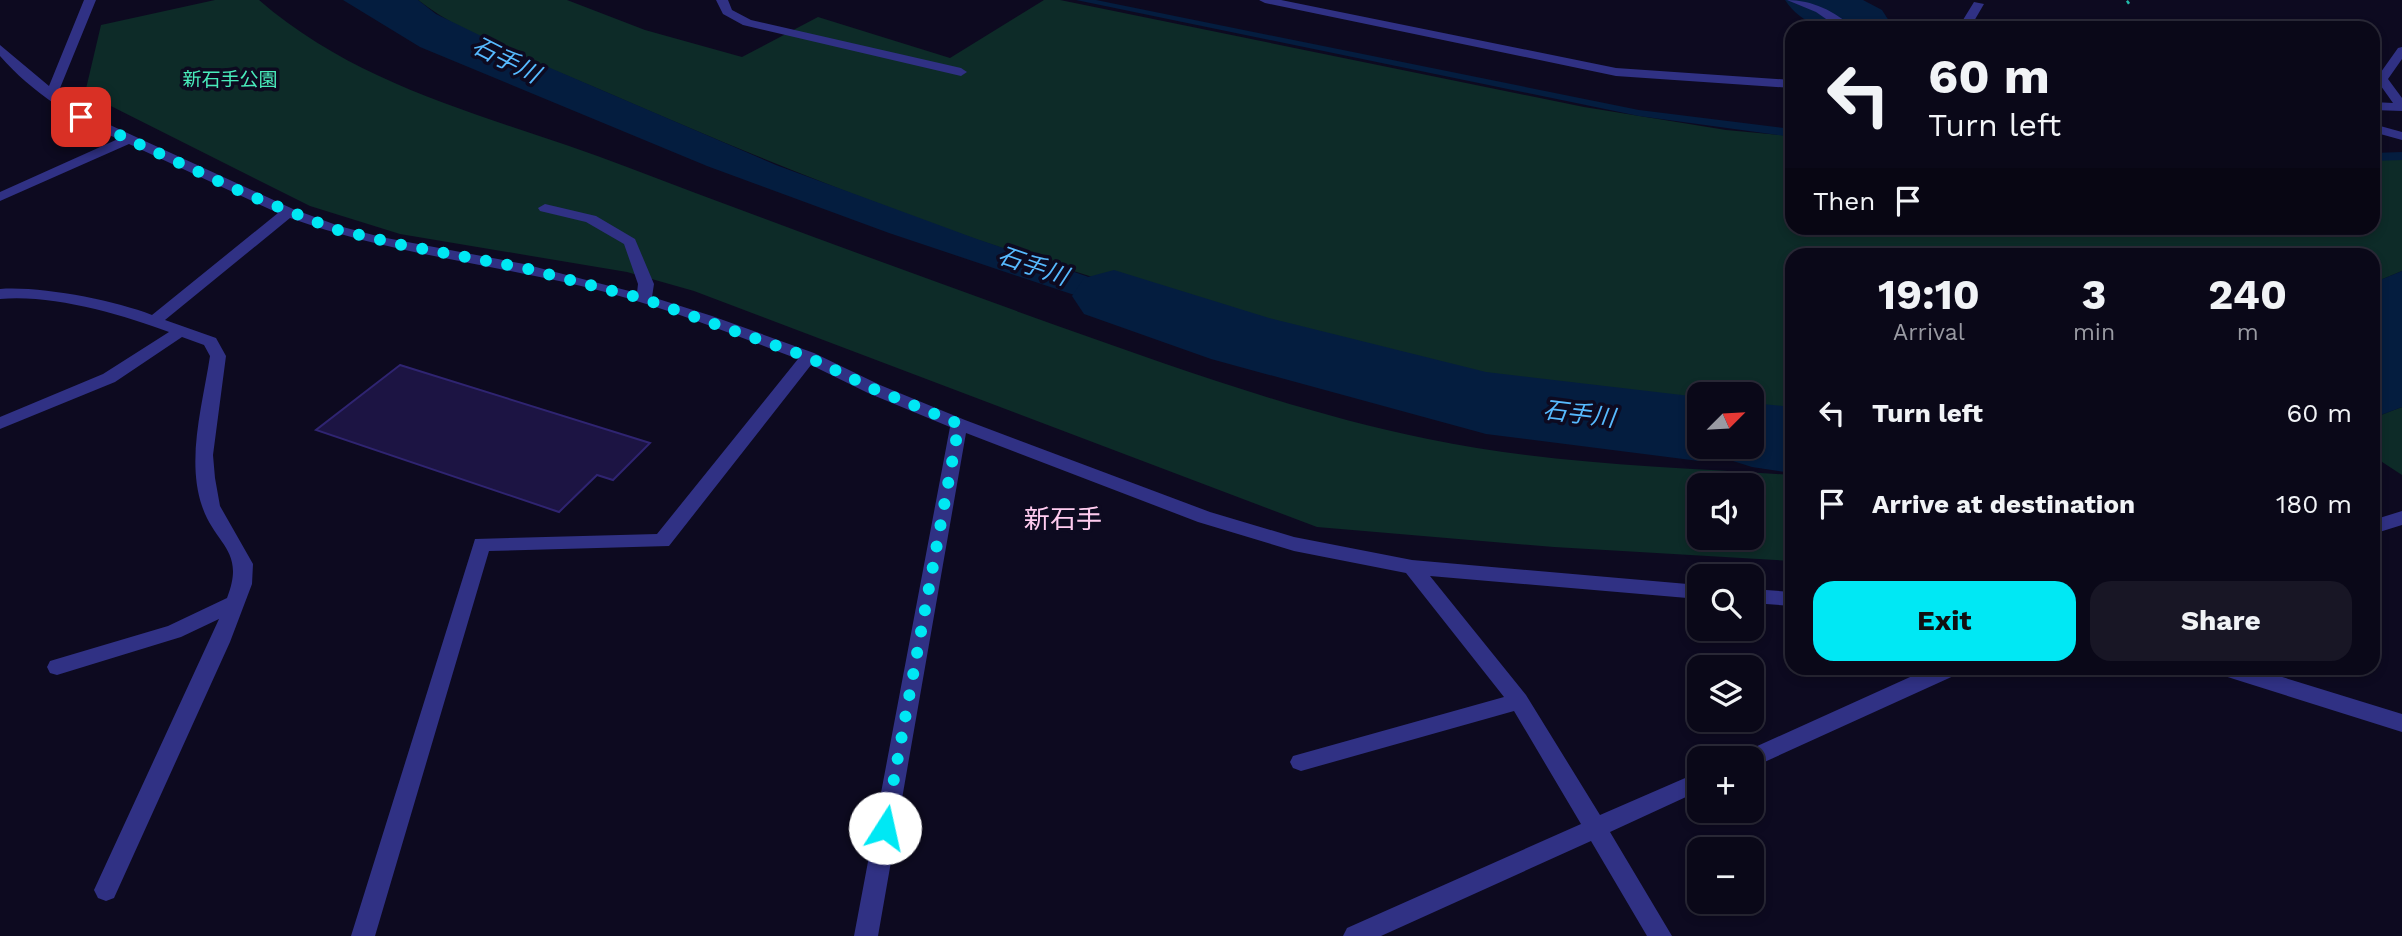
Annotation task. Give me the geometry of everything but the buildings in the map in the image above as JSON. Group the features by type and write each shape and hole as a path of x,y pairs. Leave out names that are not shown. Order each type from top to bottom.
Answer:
{"street":[{"path":"51,95 90,0"},
{"path":"722,0 727,12 747,23 961,72"},
{"path":"1265,0 1616,72 1785,84"},
{"path":"1793,0 1820,10 1836,21"},
{"path":"1968,21 1978,4"},
{"path":"0,49 14,65 81,117 288,212 334,229 381,241 524,268 644,299 808,357 874,389 959,424 1204,517 1294,544 1412,567 1687,591"},
{"path":"2402,51 2382,79 2402,107"},
{"path":"2380,106 2402,107"},
{"path":"2380,130 2402,136"},
{"path":"0,197 127,140"},
{"path":"545,208 591,219 630,242 646,284 644,299"},
{"path":"155,321 288,212"},
{"path":"0,294 21,292 128,311 210,342 218,356 204,455 211,506 244,564 242,584 220,642 106,890"},
{"path":"0,423 109,378 181,331"},
{"path":"363,936 482,544 662,541 808,357"},
{"path":"866,936 959,424"},
{"path":"2380,525 2402,518"},
{"path":"1412,567 1519,701 1660,936"},
{"path":"1764,597 1785,599"},
{"path":"57,667 174,632 235,603"},
{"path":"1764,753 1936,675"},
{"path":"2248,675 2402,723"},
{"path":"1301,762 1519,701"},
{"path":"1355,936 1687,786"}],"green space":[{"name":"新石手公園","path":"215,0 259,0 300,32 343,58 435,100 579,150 1055,325 1286,403 1428,439 1518,454 1761,473 1687,473 1687,550 1764,550 1764,473 1785,475 1785,561 1554,547 1317,527 694,291 627,272 400,234 310,206 85,93 101,25"},
{"path":"418,0 567,0 645,30 742,57 818,17 950,58 1044,0 1060,0 1584,107 1726,130 1785,135 1785,235 2380,235 2380,157 2402,155 2402,271 2380,280 2380,248 1785,248 1785,450 1764,448 1764,382 1687,382 1687,440 1486,417 1173,328 1240,338 1185,310 1156,299 957,232 756,156 510,52 462,28"},
{"path":"2402,407 2402,475 2380,461 2380,415"}],"water":[{"path":"343,0 418,0 436,14 520,55 776,165 974,238 1183,309 1242,339 1173,328 889,233 707,166 420,47"},
{"path":"2402,271 2402,407 2380,415 2380,280"}],"waterway":[{"path":"1081,0 1639,113 1785,132"},
{"path":"1816,0 1854,21"},
{"path":"2380,157 2402,156"},
{"name":"石手川","path":"1114,296 1242,339 1486,403 1687,428"},
{"name":"石手川","path":"1764,436 1785,439"}],"district":[{"name":"新石手","path":"1063,519"}],"route":[{"path":"81,117 246,194 334,229 444,254 524,268 644,299 707,319 808,357 874,389 959,424 885,828"}]}
